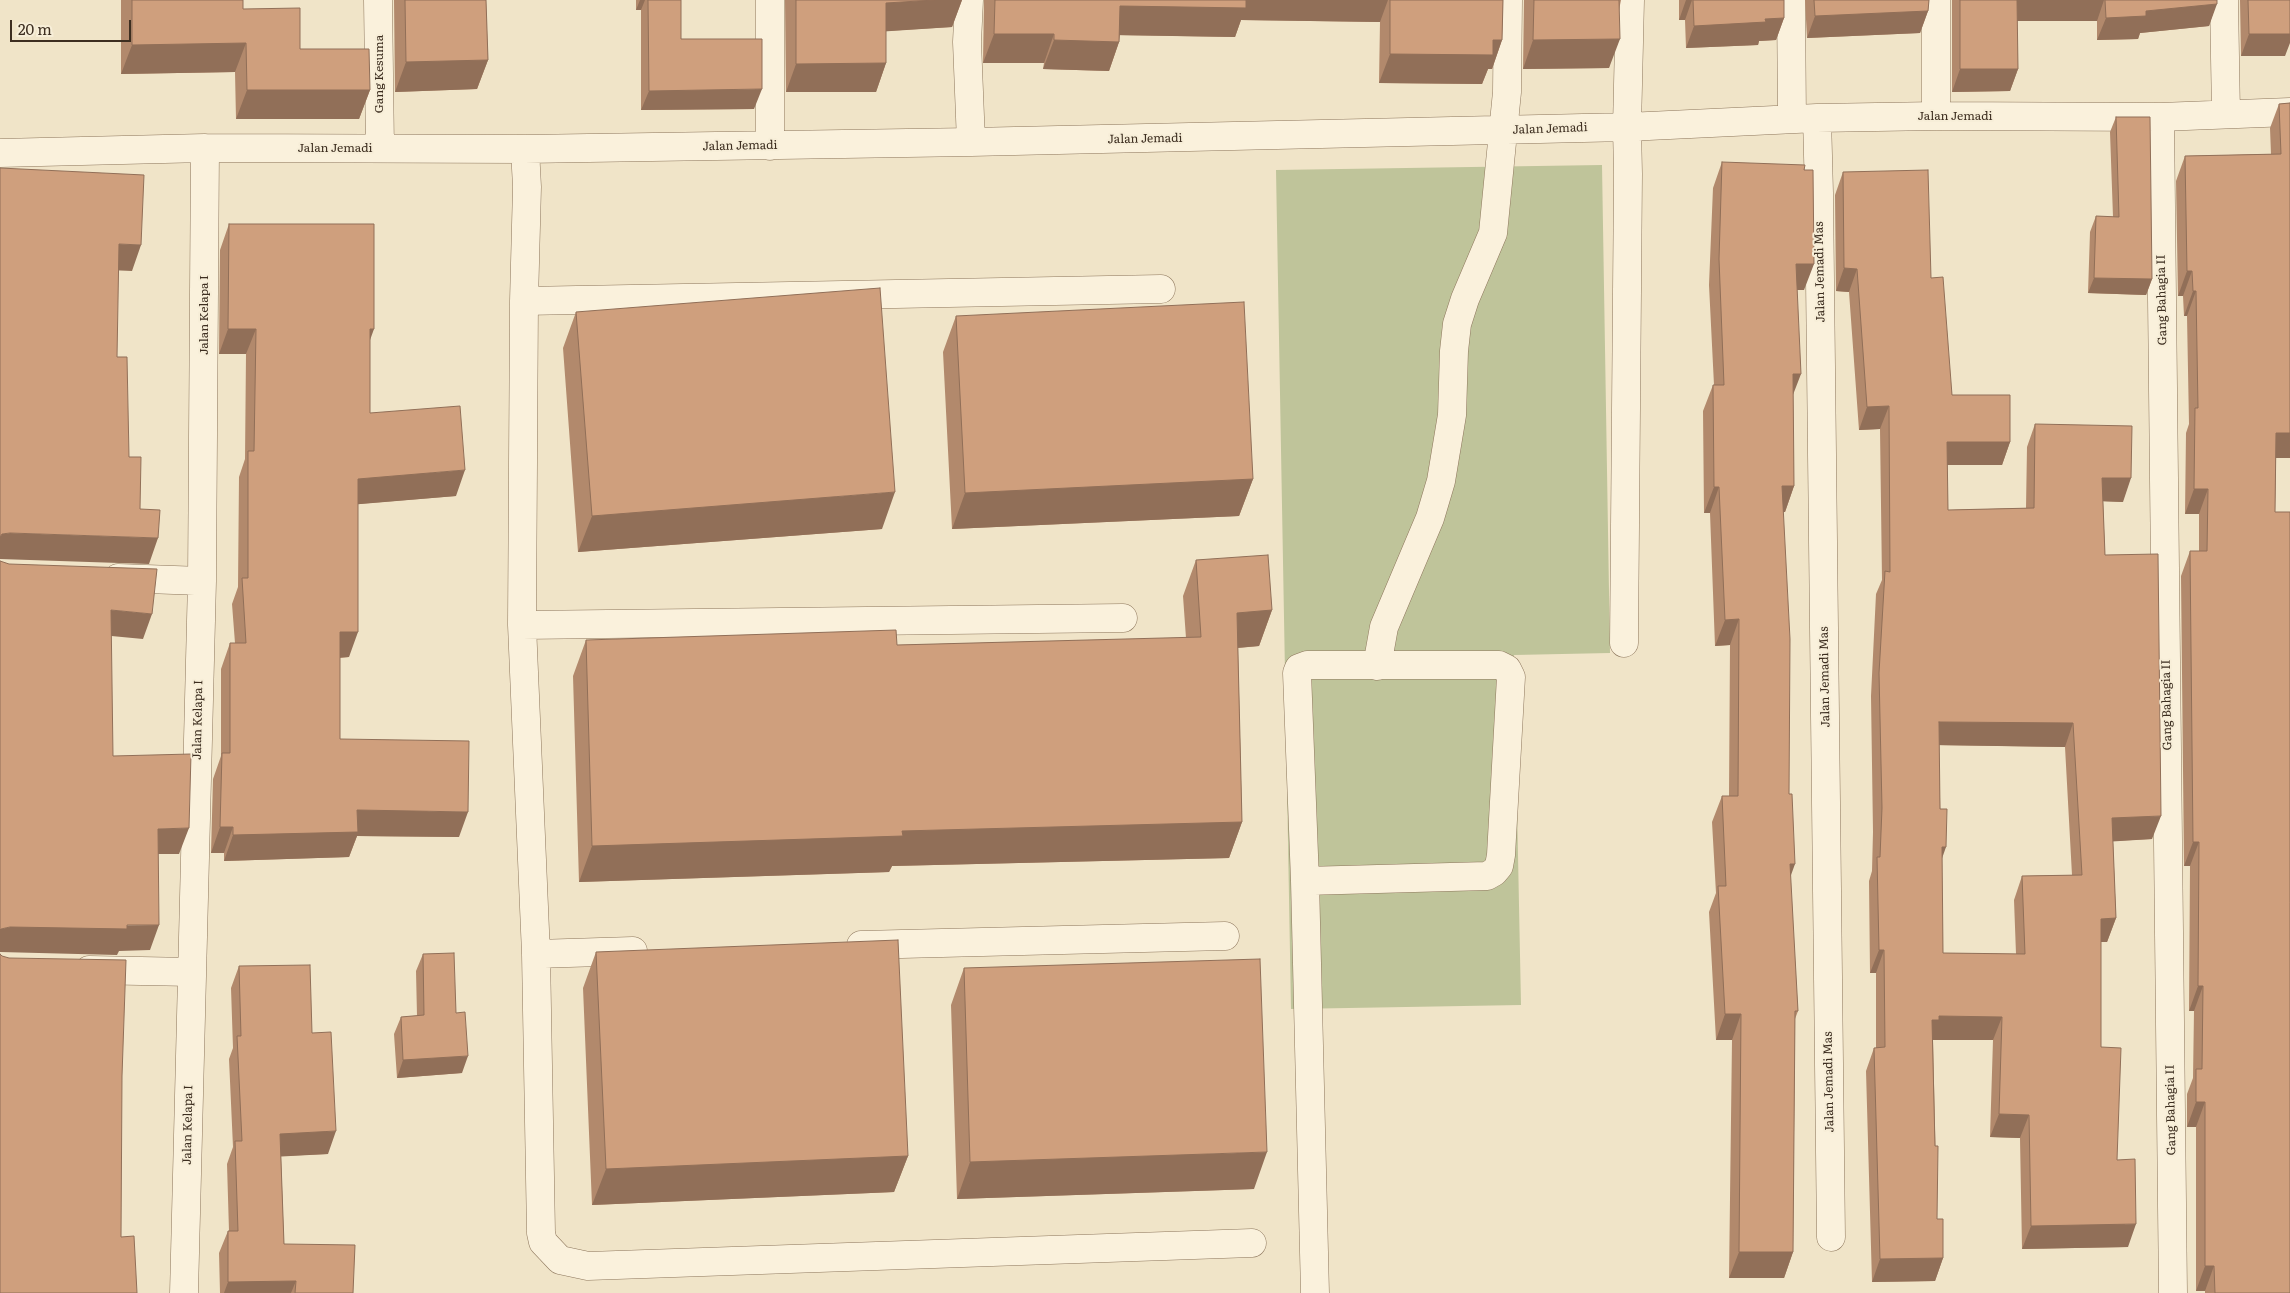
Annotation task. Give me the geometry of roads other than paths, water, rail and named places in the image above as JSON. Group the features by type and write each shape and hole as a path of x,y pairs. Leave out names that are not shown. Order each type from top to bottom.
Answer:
{"street":[{"name":"Gang Kesuma","path":"378,0 380,148"},
{"path":"770,0 770,146"},
{"path":"968,0 967,42 971,142"},
{"path":"1377,666 1384,627 1430,518 1441,481 1452,415 1454,351 1457,324 1465,299 1493,233 1507,92 1508,0"},
{"path":"1624,642 1627,127 1630,0"},
{"name":"Jalan Jemadi Mas","path":"1791,0 1804,119 1820,193 1831,1236"},
{"path":"1936,0 1936,116"},
{"path":"2224,0 2226,114"},
{"name":"Jalan Jemadi","path":"0,153 205,148 525,149 770,146 1627,127 1804,119 1936,116 2160,117 2290,112"},
{"name":"Gang Bahagia II","path":"2160,117 2174,1293"},
{"name":"Jalan Kelapa I","path":"184,1293 202,581 205,148"},
{"path":"525,149 527,187 524,301 522,625 536,954 541,1233 543,1242 560,1260 588,1266 1252,1243"},
{"path":"524,301 1161,289"},
{"path":"96,577 202,581"},
{"path":"522,625 1123,618"},
{"path":"1305,881 1487,876 1494,872 1499,866 1501,855 1511,673 1499,665 1307,665 1300,668 1297,673 1305,881 1315,1293"},
{"path":"835,946 1224,936"},
{"path":"536,954 656,951"},
{"path":"67,969 192,972"}]}
